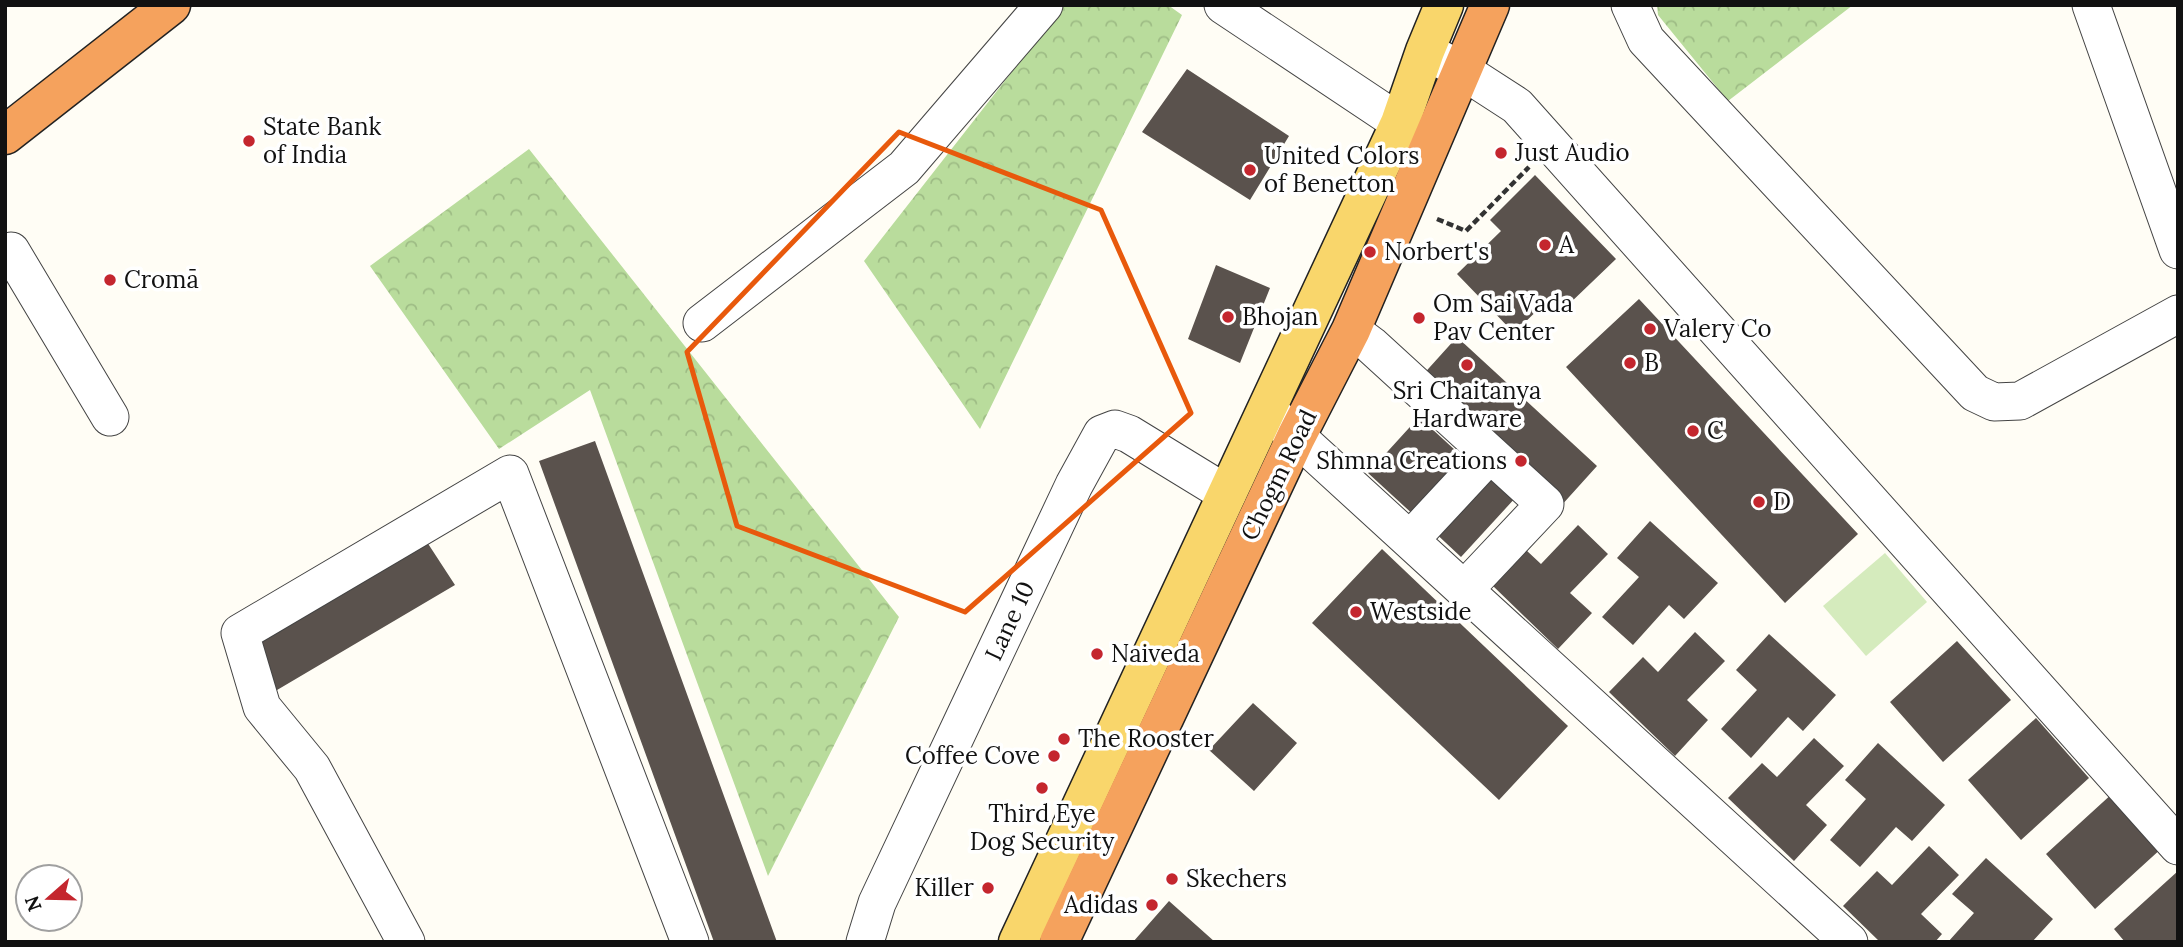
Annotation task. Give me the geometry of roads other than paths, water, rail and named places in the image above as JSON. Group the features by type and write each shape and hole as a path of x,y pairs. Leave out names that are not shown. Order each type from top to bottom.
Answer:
{"highway":[{"path":"5,135 171,5"},
{"name":"Chogm Road","path":"1059,942 1296,436 1351,330 1490,5"}],"main road":[{"name":"Chogm Road","path":"1018,942 1400,123 1444,5"}],"street":[{"path":"702,323 904,168 1044,5"},
{"path":"1223,5 1400,123"},
{"path":"1630,5 1646,40 1975,393 1994,402 2020,401 2178,314"},
{"path":"2091,5 2178,250"},
{"path":"1425,51 1463,71 1517,106 2178,846"},
{"path":"11,251 110,417"},
{"path":"1351,330 1371,345 1545,505 1464,590"},
{"path":"1266,409 1849,942"},
{"name":"Lane 10","path":"865,942 877,903 1074,485 1102,434 1115,429 1129,434 1227,494"},
{"path":"1410,540 1490,454"},
{"path":"406,942 312,768 262,707 240,634 510,474 690,942"}],"place":[{"name":"State Bank of India","path":"249,141"},
{"name":"Just Audio","path":"1501,153"},
{"name":"United Colors of Benetton","path":"1250,170"},
{"name":"A","path":"1545,245"},
{"name":"Norbert's","path":"1370,252"},
{"name":"Cromā","path":"110,280"},
{"name":"Bhojan","path":"1228,317"},
{"name":"Om Sai Vada Pav Center","path":"1419,318"},
{"name":"Valery Co","path":"1650,329"},
{"name":"B","path":"1630,363"},
{"name":"Sri Chaitanya Hardware","path":"1467,365"},
{"name":"C","path":"1693,431"},
{"name":"Shmna Creations","path":"1521,461"},
{"name":"D","path":"1759,502"},
{"name":"Westside","path":"1356,612"},
{"name":"Naiveda","path":"1097,654"},
{"name":"The Rooster","path":"1064,739"},
{"name":"Coffee Cove","path":"1054,756"},
{"name":"Third Eye Dog Security","path":"1042,788"},
{"name":"Skechers","path":"1172,879"},
{"name":"Killer","path":"988,888"},
{"name":"Adidas","path":"1152,905"}]}
